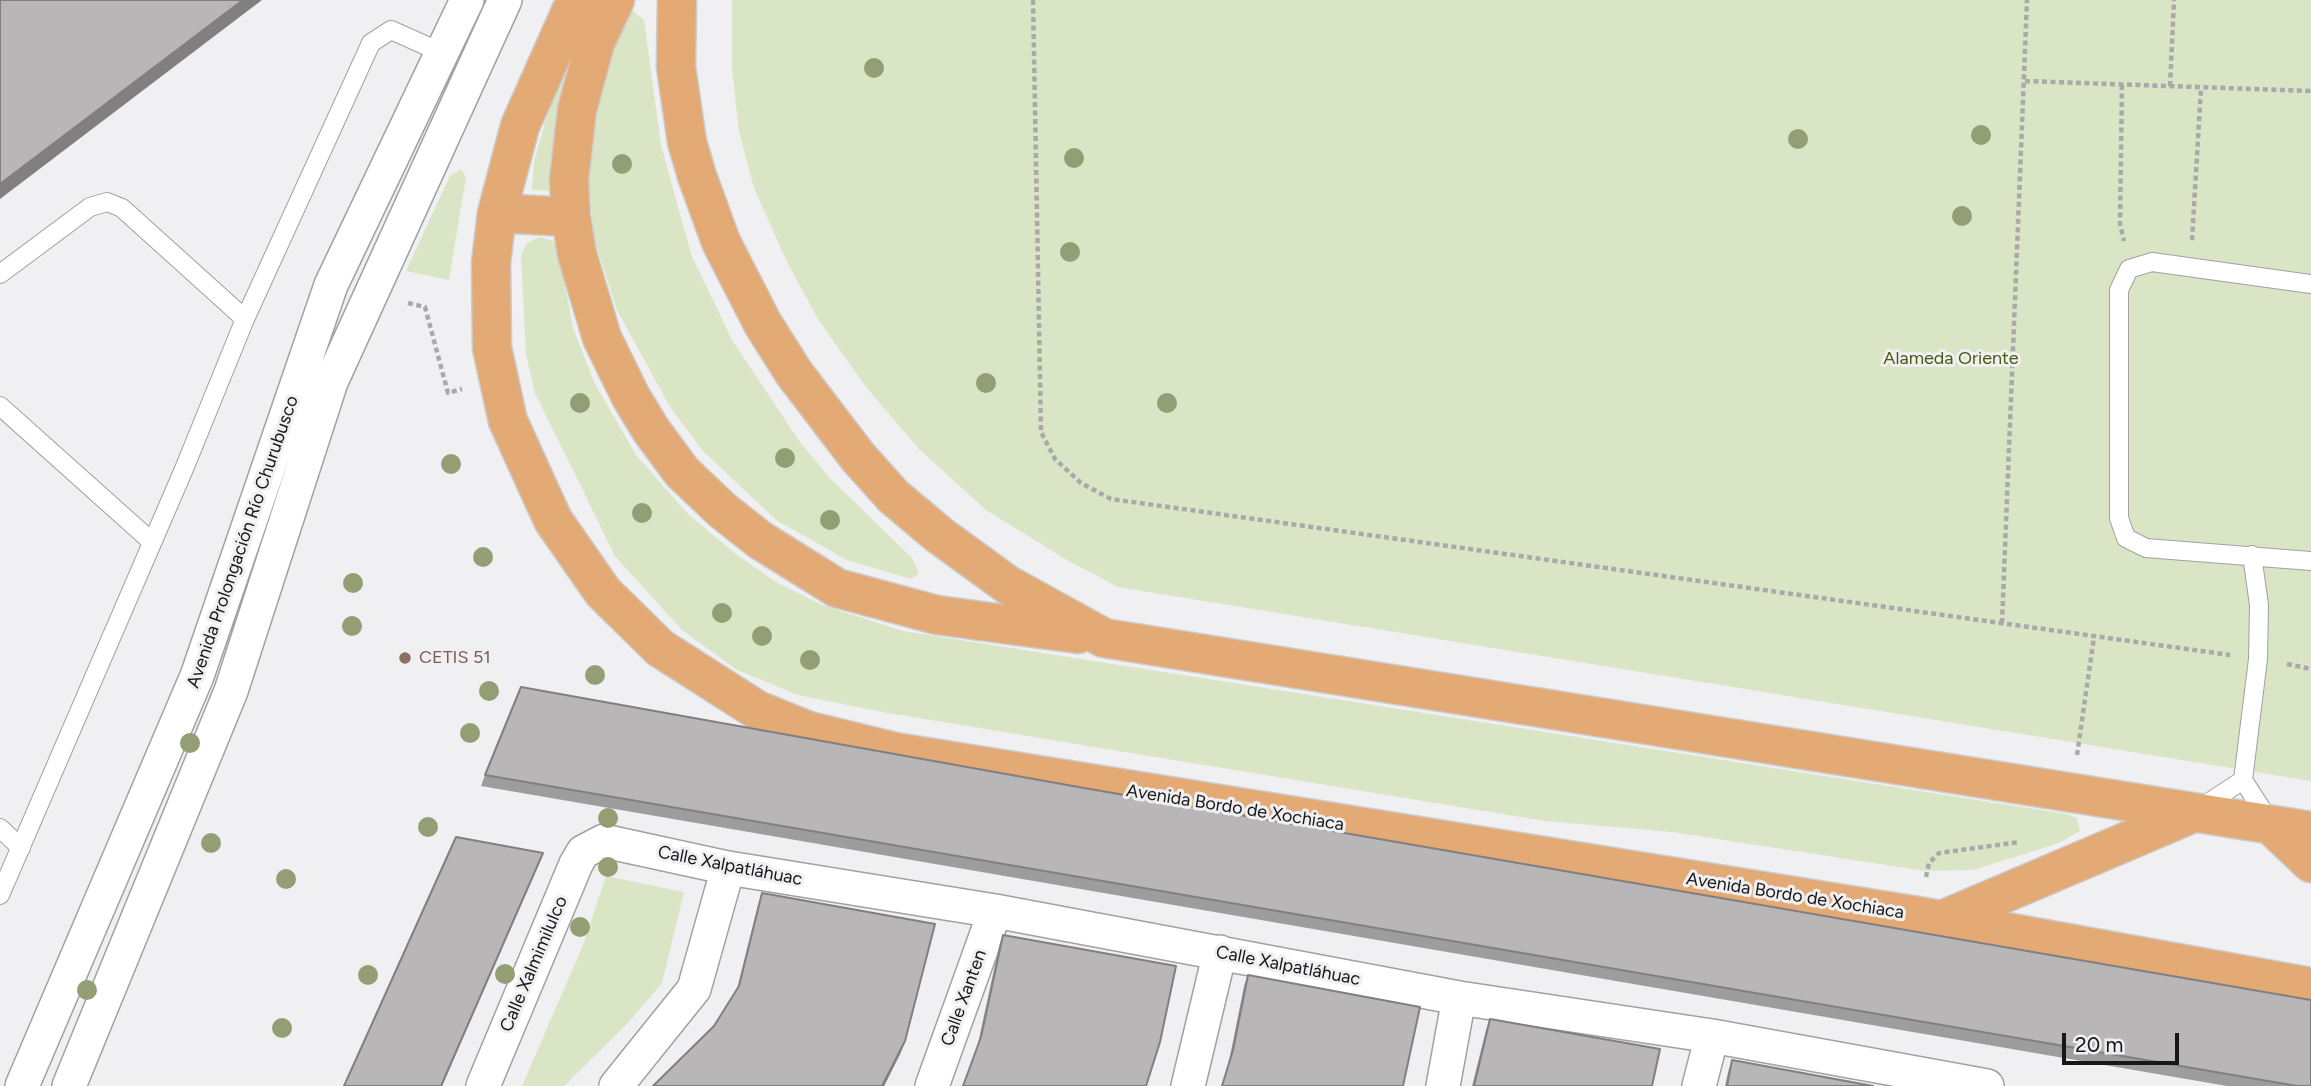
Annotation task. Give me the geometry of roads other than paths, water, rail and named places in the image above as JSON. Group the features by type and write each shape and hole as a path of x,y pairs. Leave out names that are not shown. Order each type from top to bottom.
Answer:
{"main road":[{"name":"Avenida Bordo de Xochiaca","path":"576,0 520,125 497,213 490,296 492,348 508,421 553,520 603,592 634,625 692,671 757,710 809,731 895,752 1942,920 2311,987"},
{"path":"615,0 595,43 577,110 569,180 577,254 600,329 631,397 682,472 760,540 837,588 937,615 1104,638 2191,814 2311,831"},
{"path":"677,0 676,67 683,118 697,176 721,242 763,324 794,373 858,457 920,519 1008,585 1104,638"},
{"path":"497,213 571,217"},
{"path":"1942,920 2191,814"},
{"path":"2271,825 2311,863"}],"street":[{"name":"Avenida Prolongación Río Churubusco","path":"22,1086 197,676 331,285 467,0"},
{"name":"Avenida Prolongación Río Churubusco","path":"69,1086 230,691 331,382 505,0"},
{"name":"Calle Xalpatláhuac","path":"592,846 604,841 618,843 729,868 995,911 1459,998 1712,1036 1941,1082 1987,1086"},
{"name":"Calle Xalmimilulco","path":"483,1086 576,864 583,852 592,846"},
{"path":"616,1086 694,989 729,868"},
{"name":"Calle Xanten","path":"932,1086 995,911"},
{"path":"1188,1086 1220,953"},
{"path":"1443,1086 1459,998"},
{"path":"1699,1086 1712,1036"}],"lane":[{"path":"0,895 245,319 371,43 391,30 474,66"},
{"path":"0,274 90,206 107,202 122,208 245,319"},
{"path":"2311,284 2152,262 2129,269 2119,290 2121,529 2126,538 2146,548 2311,561"},
{"path":"0,406 152,542"},
{"path":"2252,555 2259,605 2258,659 2243,780 2271,825"},
{"path":"2191,814 2243,780"},
{"path":"0,828 21,848"}],"place":[{"name":"CETIS 51","path":"405,658"}],"park label":[{"name":"Alameda Oriente","path":"1951,359"}]}
